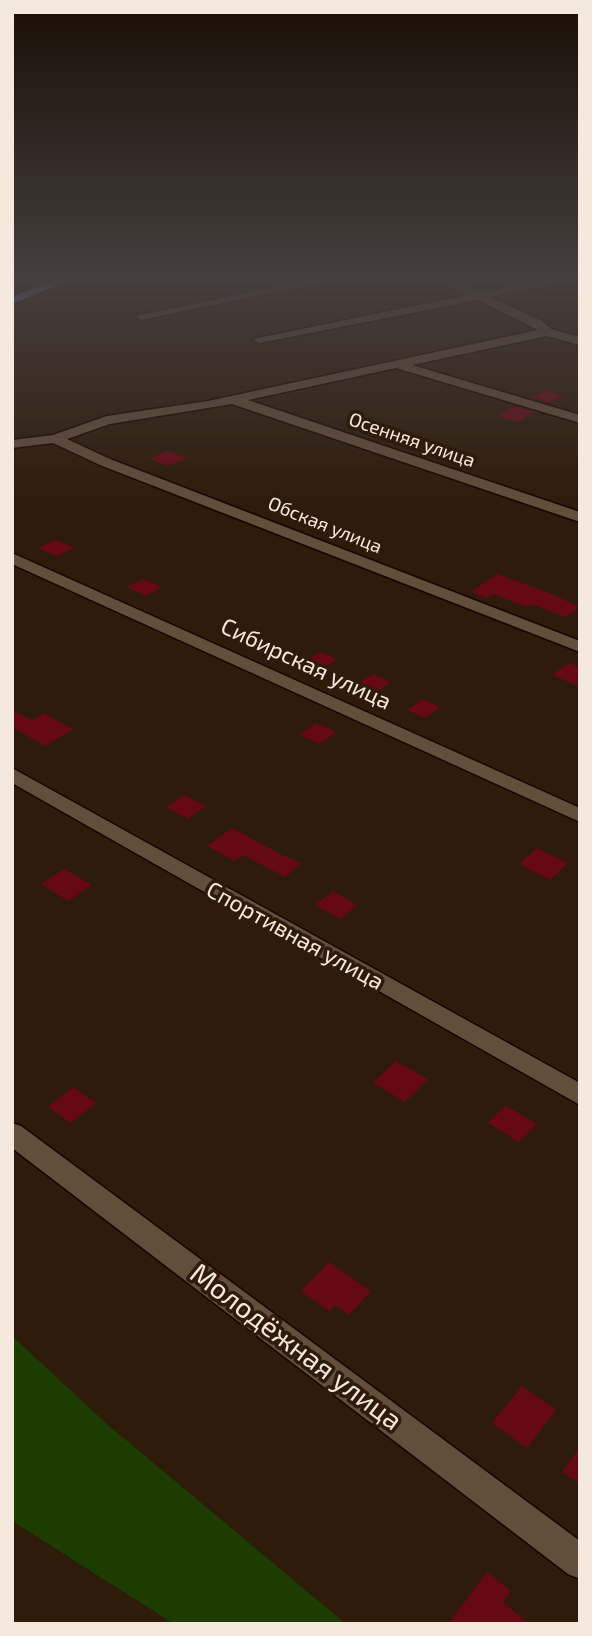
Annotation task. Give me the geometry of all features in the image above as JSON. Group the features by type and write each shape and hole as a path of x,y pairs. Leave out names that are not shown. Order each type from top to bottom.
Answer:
{"street":[{"path":"12,444 55,439 100,421 232,400 437,356"},
{"path":"398,365 580,419"},
{"name":"Осенняя улица","path":"232,400 580,517"},
{"name":"Обская улица","path":"55,439 105,462 580,648"},
{"name":"Сибирская улица","path":"12,558 580,816"},
{"name":"Спортивная улица","path":"12,774 580,1095"},
{"name":"Молодёжная улица","path":"12,1133 580,1562"}],"green space":[{"path":"12,1336 108,1425 346,1624 174,1624 12,1521"}],"building":[{"path":"545,390 564,396 550,403 531,398"},
{"path":"515,406 535,412 517,422 497,416"},
{"path":"167,451 186,458 168,466 150,459"},
{"path":"55,540 74,548 57,556 38,548"},
{"path":"497,574 580,607 566,617 531,604 527,607 493,594 487,598 471,592"},
{"path":"143,579 162,587 146,596 127,587"},
{"path":"321,652 337,659 322,669 305,661"},
{"path":"569,663 580,667 580,687 552,675"},
{"path":"373,674 391,682 375,693 356,684"},
{"path":"423,699 440,707 425,718 407,710"},
{"path":"12,710 32,720 44,713 73,729 45,746 12,727"},
{"path":"316,723 336,732 320,744 299,735"},
{"path":"184,795 206,806 188,819 166,807"},
{"path":"232,828 302,863 285,877 243,855 234,861 207,846"},
{"path":"537,848 568,863 550,880 519,864"},
{"path":"64,869 92,885 68,901 41,884"},
{"path":"333,891 357,905 340,919 315,905"},
{"path":"396,1061 428,1079 405,1102 373,1083"},
{"path":"73,1087 96,1103 71,1123 48,1107"},
{"path":"505,1105 537,1124 519,1142 488,1123"},
{"path":"329,1262 371,1291 349,1315 335,1305 329,1311 301,1291"},
{"path":"522,1386 556,1410 527,1448 492,1423"},
{"path":"580,1447 580,1484 562,1472"},
{"path":"487,1572 511,1591 503,1602 529,1624 448,1624"}]}
